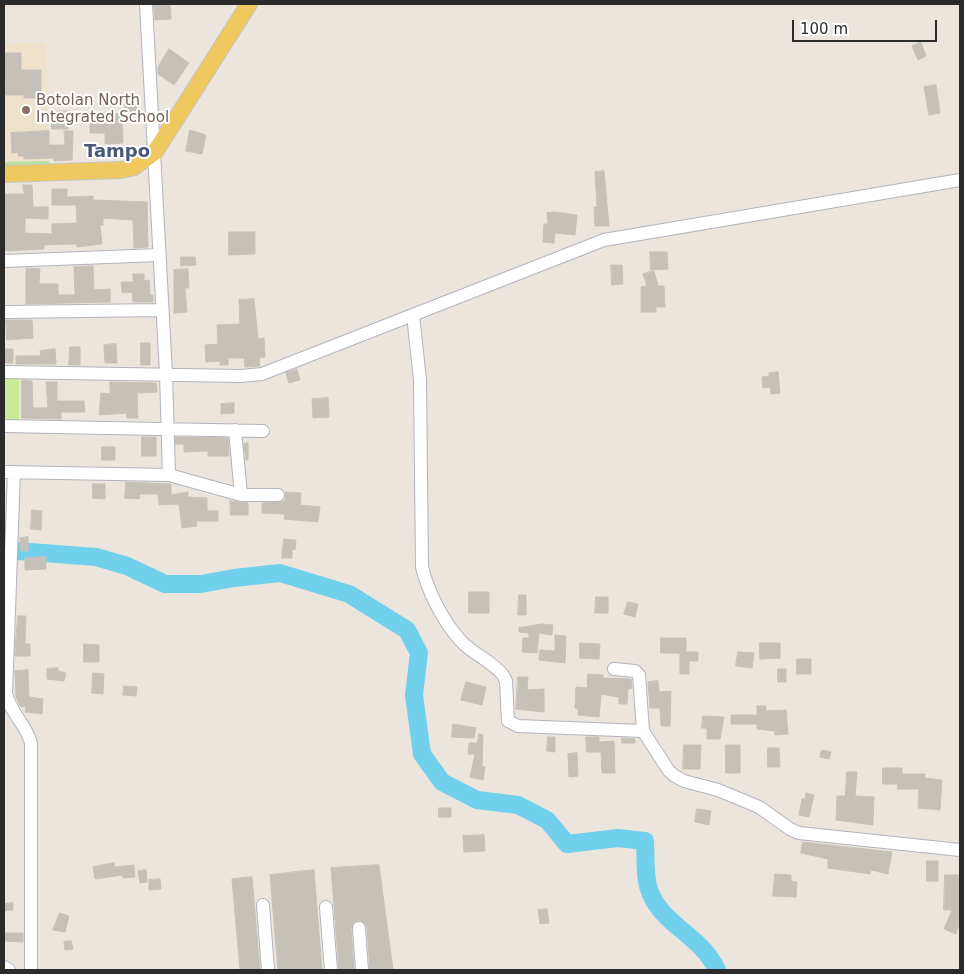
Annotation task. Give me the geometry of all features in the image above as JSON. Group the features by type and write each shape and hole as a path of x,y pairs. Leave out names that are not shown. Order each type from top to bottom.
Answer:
{"main road":[{"path":"4,174 121,170 134,167 154,152 249,4"}],"street":[{"path":"146,4 166,374 169,475"},
{"path":"4,372 262,374 604,240 960,180"},
{"path":"4,261 159,255"},
{"path":"4,312 162,310"},
{"path":"413,315 420,380 421,559 424,577 444,617 460,641 503,675 506,681 507,716 512,724 643,731"},
{"path":"4,426 263,431"},
{"path":"235,430 241,495"},
{"path":"31,970 31,743 29,735 9,706 6,693 12,563 9,472 169,475 241,495 278,495"},
{"path":"614,669 636,671 639,675 643,731 669,771 684,781 718,790 759,807 790,829 799,833 960,850"},
{"path":"263,905 268,970"},
{"path":"326,906 331,970"},
{"path":"359,928 362,970"},
{"path":"4,967 9,970"}],"shaded area":[{"name":"Botolan North Integrated School","path":"46,42 49,161 4,162 4,43"}],"green space":[{"path":"49,161 50,166 4,166 4,162"},
{"path":"4,379 19,379 19,424 4,423"}],"building":[{"path":"154,4 170,4 171,19 155,20"},
{"path":"921,42 926,56 918,60 912,46"},
{"path":"169,49 189,63 174,85 158,74 158,67"},
{"path":"4,53 21,53 21,70 41,70 41,98 24,98 24,95 6,95"},
{"path":"936,85 940,113 929,115 924,87"},
{"path":"125,97 137,97 137,113 125,113"},
{"path":"52,111 68,111 68,129 52,129"},
{"path":"90,114 122,114 123,143 105,144 105,133 90,133"},
{"path":"190,130 206,135 202,154 186,151"},
{"path":"49,131 49,145 65,145 64,131 73,131 72,160 54,161 54,158 24,159 24,156 18,156 18,152 12,153 11,133"},
{"path":"604,171 609,226 595,226 594,207 597,207 595,172"},
{"path":"23,185 32,185 33,207 48,207 48,219 25,218 25,233 52,234 52,224 77,223 76,205 52,205 52,189 67,189 67,197 93,196 93,200 147,202 148,247 134,248 133,220 103,218 103,225 100,225 102,244 77,247 77,244 44,245 44,249 4,251 4,194 24,194"},
{"path":"555,212 577,215 575,235 555,233 554,243 543,242 544,224 548,224 547,213"},
{"path":"229,232 255,232 255,254 229,255"},
{"path":"650,252 667,252 668,269 651,270"},
{"path":"181,257 195,257 196,265 181,266"},
{"path":"611,265 622,265 623,284 612,285"},
{"path":"93,266 94,290 110,289 110,302 26,304 26,268 40,269 39,284 58,284 58,295 75,295 74,267"},
{"path":"188,269 189,288 185,288 187,312 174,313 174,270"},
{"path":"654,271 658,286 664,286 665,307 656,307 656,312 641,312 641,287 647,286 643,274"},
{"path":"133,274 144,274 144,281 149,280 150,295 153,295 153,302 133,302 132,292 122,293 121,282 133,282"},
{"path":"254,299 258,339 264,338 265,357 259,358 260,366 245,367 244,358 228,358 228,365 220,365 220,361 206,362 205,345 218,344 217,325 240,324 239,300"},
{"path":"6,320 32,320 33,338 7,340"},
{"path":"141,343 150,343 150,365 141,365"},
{"path":"116,344 117,363 105,363 104,345"},
{"path":"70,347 80,347 80,365 69,365"},
{"path":"4,349 13,349 13,363 4,363"},
{"path":"55,349 56,364 16,364 16,356 41,356 40,351"},
{"path":"297,369 300,380 289,383 286,373"},
{"path":"778,372 780,393 771,394 770,387 763,388 762,377 769,376 769,373"},
{"path":"22,380 32,381 33,408 48,408 46,382 57,382 57,401 84,401 85,412 61,412 61,419 22,418"},
{"path":"110,382 156,383 157,392 137,393 138,418 127,418 127,413 99,415 101,393 110,394"},
{"path":"328,398 329,417 313,418 312,399"},
{"path":"234,403 234,413 221,414 221,404"},
{"path":"142,437 156,437 156,456 142,456"},
{"path":"176,437 228,438 229,456 208,456 208,451 184,452 184,444 176,444"},
{"path":"248,443 248,460 246,460 244,444"},
{"path":"102,447 115,447 115,460 102,460"},
{"path":"126,482 171,484 171,495 188,492 188,497 207,498 207,511 218,511 218,521 196,521 197,526 182,528 179,504 159,505 158,494 140,494 139,499 125,498"},
{"path":"93,484 105,484 105,499 93,498"},
{"path":"286,492 301,493 300,505 320,507 318,522 284,519 285,514 262,513 262,503 282,502 285,500"},
{"path":"230,501 248,503 248,515 231,515"},
{"path":"32,510 42,511 41,530 31,529"},
{"path":"28,537 28,551 21,551 20,538"},
{"path":"284,539 296,540 295,550 292,549 292,558 282,558"},
{"path":"46,557 46,569 25,570 25,558"},
{"path":"469,592 489,592 489,613 469,613"},
{"path":"519,595 526,595 526,615 518,615"},
{"path":"596,597 608,597 608,613 595,613"},
{"path":"628,602 638,604 635,617 624,614"},
{"path":"18,616 26,616 25,644 30,644 30,656 15,656"},
{"path":"542,624 553,625 552,635 539,633 537,653 522,652 523,638 529,638 529,633 519,632 519,628"},
{"path":"555,635 566,636 565,663 539,660 540,650 555,651"},
{"path":"661,638 686,638 686,652 698,652 698,661 689,661 689,674 680,674 680,653 661,653"},
{"path":"580,643 600,644 599,659 580,658"},
{"path":"760,643 780,643 780,658 760,659"},
{"path":"84,644 99,645 99,662 84,662"},
{"path":"738,652 754,653 752,668 736,666"},
{"path":"797,659 811,659 811,674 797,674"},
{"path":"58,668 58,671 66,673 64,681 47,679 47,669"},
{"path":"778,669 786,669 786,682 778,682"},
{"path":"28,670 29,697 43,699 42,714 25,712 26,707 20,706 16,697 15,671"},
{"path":"93,673 104,674 103,694 92,693"},
{"path":"588,674 603,675 603,678 631,679 632,688 628,689 627,704 619,704 619,697 601,694 599,717 578,715 578,709 575,708 576,687 587,688"},
{"path":"518,677 528,677 527,690 544,689 544,712 516,709"},
{"path":"658,681 659,692 671,691 670,726 661,726 660,708 650,708 648,682"},
{"path":"466,682 486,687 482,705 461,700"},
{"path":"124,686 137,687 136,696 123,695"},
{"path":"757,706 766,706 766,711 786,710 788,734 775,735 775,731 757,729 757,724 731,724 731,715 757,715"},
{"path":"703,716 724,717 720,739 707,739 707,728 702,728"},
{"path":"453,724 476,728 474,738 452,737"},
{"path":"479,734 483,735 482,766 485,767 483,780 470,777 475,754 468,754 469,743 477,743"},
{"path":"548,737 555,737 555,752 547,751"},
{"path":"586,737 599,737 599,742 614,741 615,773 602,773 601,752 587,752"},
{"path":"622,738 635,739 635,743 622,743"},
{"path":"684,745 701,745 700,769 683,769"},
{"path":"726,745 740,745 740,773 726,773"},
{"path":"768,748 779,748 780,767 768,767"},
{"path":"822,750 831,752 829,759 820,757"},
{"path":"577,753 578,776 569,777 568,754"},
{"path":"883,768 902,768 902,774 925,774 925,778 942,780 940,810 918,808 919,789 897,789 898,784 883,784"},
{"path":"847,772 857,772 855,796 874,797 873,825 836,820 837,796 845,796"},
{"path":"806,793 814,795 809,817 799,815 802,799 805,799"},
{"path":"439,808 451,808 451,817 439,817"},
{"path":"697,809 711,811 709,825 695,822"},
{"path":"484,835 485,851 464,852 463,836"},
{"path":"803,842 892,852 888,874 871,870 870,874 828,868 828,859 801,853"},
{"path":"927,861 938,861 938,881 927,881"},
{"path":"114,863 115,867 134,865 135,877 123,878 122,875 95,879 93,867"},
{"path":"379,865 393,970 370,970 367,927 365,923 359,920 354,922 351,928 354,970 339,970 331,868"},
{"path":"146,870 147,882 140,883 138,871"},
{"path":"314,870 322,970 278,970 270,875"},
{"path":"775,874 791,875 791,881 797,882 796,897 773,896"},
{"path":"945,875 960,875 960,921 956,934 944,929 952,910 944,910"},
{"path":"252,877 260,970 240,970 232,879"},
{"path":"160,879 161,889 149,890 149,880"},
{"path":"13,903 13,910 4,911 4,904"},
{"path":"547,909 549,923 540,924 538,910"},
{"path":"60,913 69,916 65,932 53,930"},
{"path":"4,933 23,933 23,942 4,941"},
{"path":"71,941 73,949 65,950 64,942"}],"waterway":[{"path":"4,550 96,557 127,566 165,584 201,584 280,573 349,594 407,630 419,653 414,695 422,754 442,782 477,800 518,805 547,820 567,844 618,838 645,841 647,880 656,904 664,914 702,948 717,970"}],"place":[{"name":"Botolan North Integrated School","path":"26,110"}],"district":[{"name":"Tampo","path":"117,152"}]}
